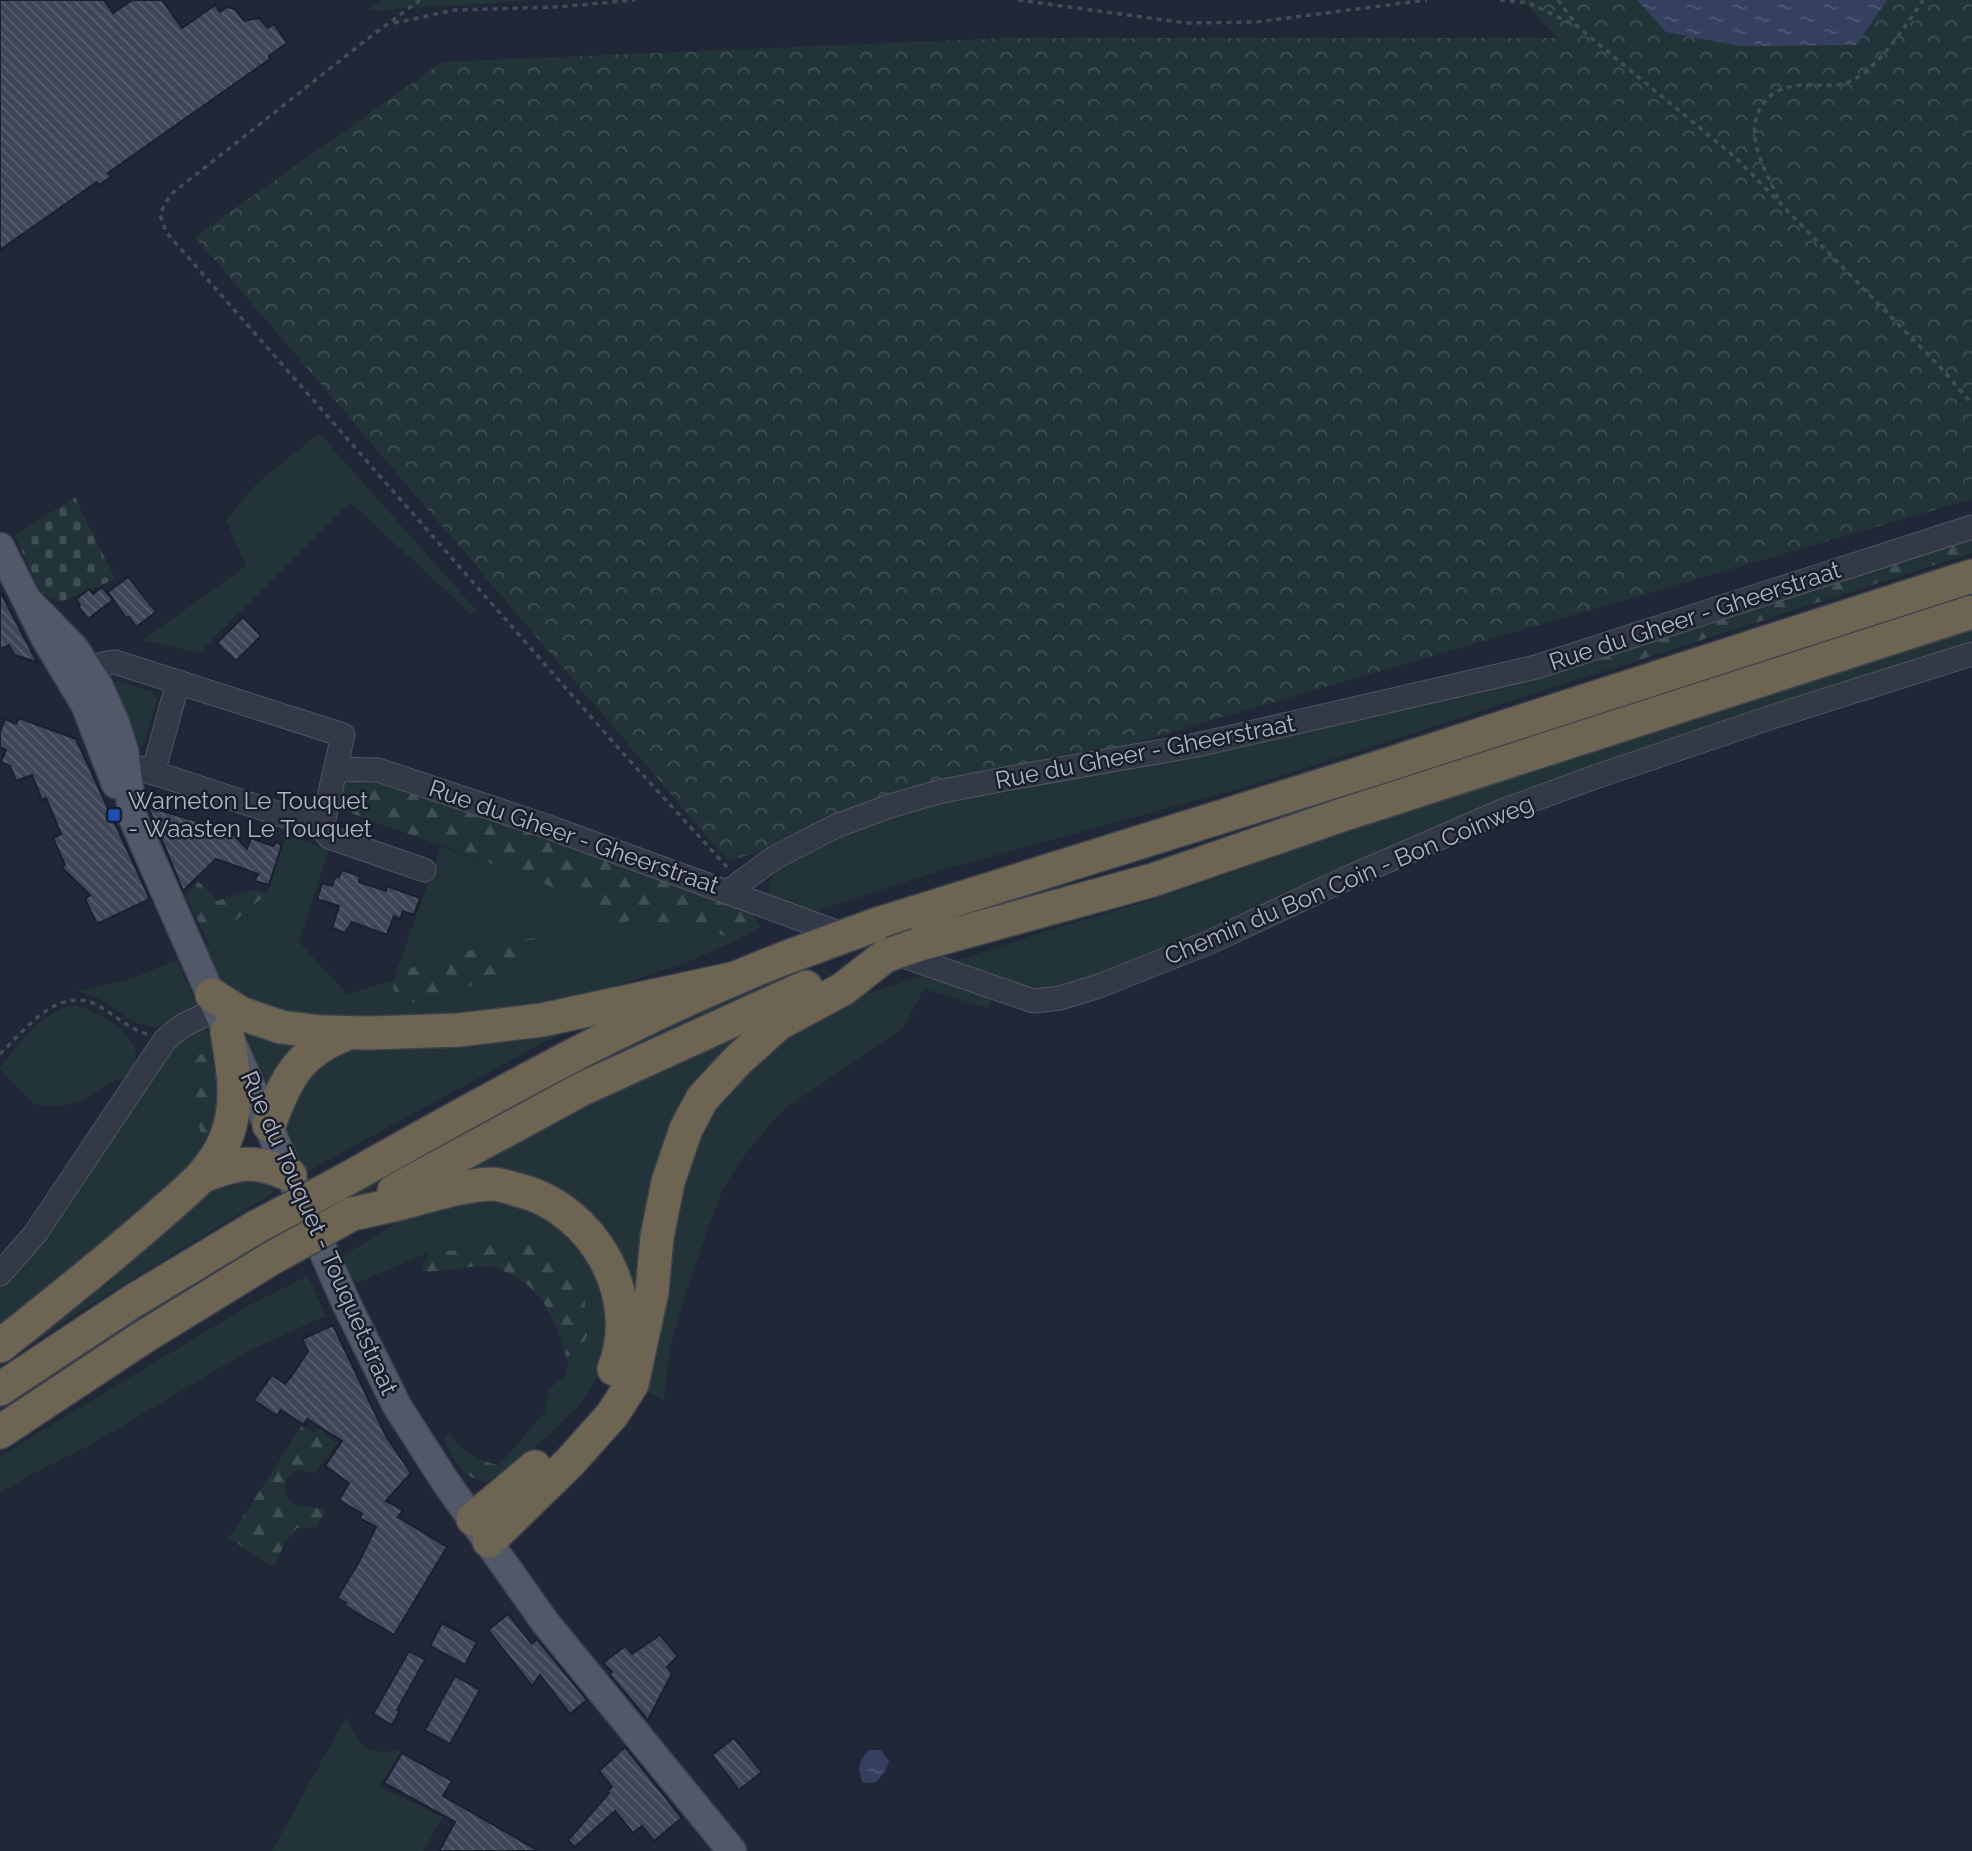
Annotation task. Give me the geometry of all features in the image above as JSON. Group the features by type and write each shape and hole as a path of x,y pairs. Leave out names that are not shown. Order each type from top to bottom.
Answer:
{"highway":[{"path":"0,1389 133,1301 256,1227 610,1035 732,979 875,925 1377,768 1972,576"},
{"path":"0,1432 101,1364 272,1258 582,1090 831,985 885,956 1153,880 1328,820 1972,612"},
{"path":"0,1346 130,1241 211,1167 227,1137 235,1103 233,1072 218,1012 240,1013 266,1023 298,1029 349,1033 458,1030 542,1020 732,979"},
{"path":"481,1530 569,1462 612,1415 632,1384 652,1292 657,1237 667,1182 686,1129 702,1099 737,1060 778,1024 831,985"},
{"path":"269,1125 280,1095 296,1066 315,1049 349,1033"},
{"path":"203,1176 225,1167 246,1163 268,1165 290,1175"},
{"path":"352,1214 452,1189 494,1184 536,1194 568,1213 594,1239 612,1272 620,1302 623,1332 618,1359 606,1390 566,1438 519,1482 481,1530"}],"main road":[{"name":"Rue du Touquet - Touquetstraat","path":"0,547 46,639 83,679 115,723 140,769 129,811"},
{"name":"Rue du Touquet - Touquetstraat","path":"83,679 129,811 347,1305 397,1406 445,1481 545,1622 732,1851"}],"street":[{"name":"Rue du Gheer - Gheerstraat","path":"336,769 378,770 735,887 774,858 836,826 938,792 1211,742 1535,667 1972,527"},
{"name":"Chemin du Bon Coin - Bon Coinweg","path":"735,887 787,915 1033,1001 1059,998 1098,986 1210,942 1343,880 1502,811 1747,726 1972,654"},
{"path":"83,679 105,663 115,662 343,734 321,828"},
{"path":"178,682 140,769 321,828 329,837 424,870"},
{"path":"0,1274 35,1234 165,1040 182,1026 218,1012"}],"path":[{"path":"421,0 170,195 160,214 166,232 602,730 735,887"},
{"path":"390,24 455,10 556,8 635,0"},
{"path":"1018,0 1186,23 1256,22 1427,0"},
{"path":"1500,0 1529,3 1577,27 1735,157 1933,360 1972,404"},
{"path":"1558,0 1577,27"},
{"path":"1780,203 1758,153 1754,127 1759,107 1774,92 1794,86 1831,85 1853,80 1881,57 1923,0"},
{"path":"0,1054 38,1017 58,1003 71,999 94,1004 134,1030 165,1040"}],"green space":[{"path":"380,0 540,0 366,11"},
{"path":"1522,0 1972,0 1972,499 728,861 195,237 442,62 1006,38 1558,38"},
{"path":"319,433 477,611 471,614 350,502 199,653 143,640 246,566 226,520 257,483"},
{"path":"75,497 115,579 61,602 41,593 15,536"},
{"path":"1972,536 1972,553 1592,675 1587,661"},
{"path":"1972,627 1972,648 1619,760 1132,967 1045,993 950,963 1052,929 1172,894 1390,815"},
{"path":"1587,661 1592,675 1259,783 942,870 804,915 771,899 768,885 777,868 800,852 910,805"},
{"path":"114,682 153,692 157,699 143,747 139,744"},
{"path":"342,777 372,781 491,819 753,914 760,927 737,940 698,927 630,920 609,928 598,922 595,906 531,878 334,807"},
{"path":"286,834 329,850 299,942 347,994 394,980 393,988 423,1005 440,997 493,944 396,972 441,847 531,878 595,906 609,928 630,920 698,927 737,940 688,962 560,1003 502,1013 285,1019 227,995 206,948 210,946 206,937 235,921 267,894"},
{"path":"198,881 217,901 253,890 267,894 235,921 206,937 185,895"},
{"path":"542,937 546,944 539,958 423,1005 399,998 393,988 396,972 493,944"},
{"path":"177,960 196,1004 182,1018 166,1026 140,1024 101,1000 77,991 125,981"},
{"path":"804,960 809,970 648,1040 578,1075 332,1211 327,1201 528,1087"},
{"path":"925,975 992,996 988,1008 924,989 903,1028 782,1111 746,1153 722,1190 685,1295 670,1349 664,1400 641,1389 681,1179 713,1109 738,1076 800,1022 865,994"},
{"path":"75,1005 103,1017 129,1037 136,1055 131,1076 113,1082 74,1103 36,1105 0,1067 42,1020 63,1008"},
{"path":"616,1008 541,1044 306,1172 279,1111 323,1050"},
{"path":"775,1016 694,1097 633,1346 607,1399 618,1375 596,1233 451,1179 630,1079"},
{"path":"239,1022 310,1038 271,1091"},
{"path":"206,1029 215,1053 211,1057 203,1054 190,1066 197,1087 195,1108 211,1140 200,1163 0,1332 0,1284 160,1064 185,1037"},
{"path":"194,1055 211,1057 217,1088 216,1120 211,1140 202,1139 195,1108 197,1087 190,1066"},
{"path":"266,1175 273,1193 87,1307 0,1366 0,1357 224,1177"},
{"path":"479,1193 538,1208 587,1251 610,1307 599,1373 581,1404 505,1476 497,1475 499,1465 545,1412 549,1390 565,1375 568,1366 566,1357 581,1350 587,1336 585,1301 578,1281 549,1262 541,1249 484,1239 468,1249 429,1252 355,1284 343,1256 424,1206"},
{"path":"281,1225 288,1235 0,1419 0,1405"},
{"path":"516,1237 541,1249 549,1262 578,1281 585,1301 587,1336 581,1350 566,1357 554,1321 541,1299 523,1281 501,1270 483,1266 421,1271 429,1252 468,1249 484,1239"},
{"path":"308,1276 326,1316 250,1350 90,1445 0,1493 0,1456 253,1303"},
{"path":"302,1426 315,1433 320,1428 336,1444 315,1473 298,1469 287,1479 284,1491 290,1503 326,1510 317,1527 297,1528 285,1542 274,1567 229,1538"},
{"path":"449,1432 458,1444 471,1454 499,1465 497,1475 491,1481 474,1478 462,1469 445,1440"},
{"path":"346,1717 361,1743 371,1750 401,1750 380,1787 443,1817 423,1851 272,1851"}],"water":[{"path":"1637,0 1887,0 1856,45 1739,46 1666,32"},
{"path":"869,1750 881,1750 889,1761 885,1772 876,1782 863,1783 860,1765"}],"building":[{"path":"0,0 104,0 113,13 132,0 162,0 182,28 215,5 220,12 227,7 235,9 244,21 259,18 268,28 274,24 287,43 269,56 270,59 108,173 111,177 99,185 97,182 0,250"},
{"path":"128,577 156,612 136,627 129,617 126,618 108,592"},
{"path":"102,587 113,600 88,619 76,599 89,589 93,594"},
{"path":"0,591 37,662 14,655 9,645 0,649"},
{"path":"243,617 261,636 236,661 217,643"},
{"path":"19,718 76,739 150,899 97,924 85,899 90,895 61,867 65,865 53,838 61,834 46,798 42,800 32,775 16,781 10,766 1,762 6,750 0,747 0,732 5,719 16,724"},
{"path":"148,807 217,827 223,834 228,829 247,849 251,838 273,846 276,842 280,844 269,885 254,881 258,874 216,859 183,891"},
{"path":"342,870 360,876 359,882 386,891 387,886 420,898 414,915 403,911 400,919 394,916 387,935 352,922 345,933 332,928 339,906 317,899 322,883 332,886 335,877 339,877"},
{"path":"333,1325 386,1436 411,1473 386,1501 403,1510 398,1517 447,1547 394,1635 337,1598 376,1527 360,1518 362,1514 339,1500 349,1483 325,1466 342,1441 307,1419 304,1425 281,1410 277,1416 254,1400 272,1375 285,1384 293,1374 308,1351 302,1339"},
{"path":"508,1614 532,1644 537,1639 587,1700 570,1714 540,1675 532,1686 488,1630"},
{"path":"442,1623 477,1642 465,1665 430,1646"},
{"path":"660,1635 678,1656 667,1667 672,1673 648,1720 609,1674 612,1672 603,1663 625,1646 632,1654"},
{"path":"409,1651 425,1660 397,1710 400,1711 392,1725 373,1714"},
{"path":"455,1676 480,1690 450,1744 425,1730"},
{"path":"734,1738 762,1772 739,1790 712,1755"},
{"path":"625,1747 682,1818 654,1841 642,1826 633,1833 615,1811 575,1847 568,1840 612,1787 599,1771"},
{"path":"402,1753 452,1781 443,1796 539,1851 439,1851 455,1822 384,1783"}],"place":[{"name":"Warneton Le Touquet - Waasten Le Touquet","path":"114,815"}]}
